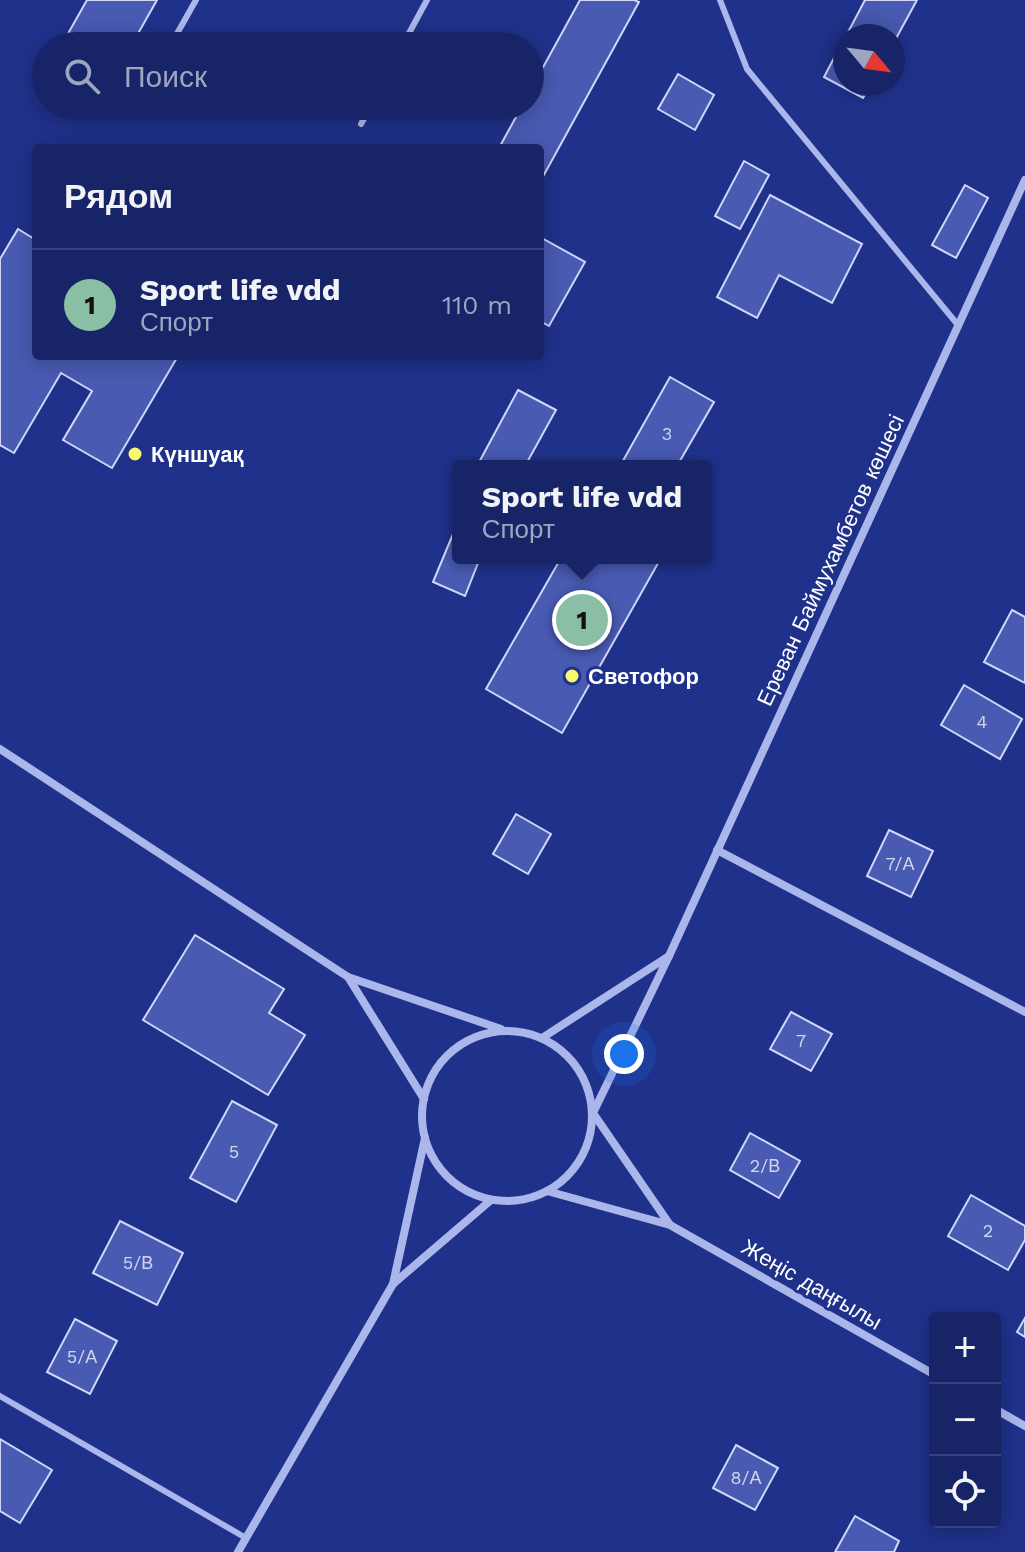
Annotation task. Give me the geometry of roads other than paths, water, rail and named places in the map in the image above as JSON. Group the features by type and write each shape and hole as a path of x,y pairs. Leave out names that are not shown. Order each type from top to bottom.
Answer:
{"street":[{"name":"Ереван Баймухамбетов көшесі","path":"593,1113 669,956 1025,180"},
{"path":"0,749 348,977 505,1030 524,1032 559,1047 578,1068 590,1094 593,1113 591,1132 580,1159 563,1181 529,1198 510,1201 491,1200 473,1194 442,1171 425,1137 422,1118 424,1099 439,1064 468,1040 505,1030"},
{"path":"717,850 1025,1012"},
{"path":"542,1038 669,956"},
{"path":"348,977 424,1099"},
{"path":"593,1113 670,1225"},
{"path":"238,1552 393,1284 425,1137"},
{"path":"547,1191 670,1225"},
{"path":"393,1284 491,1200"},
{"name":"Жеңіс даңғылы","path":"670,1225 929,1372"},
{"path":"1001,1412 1025,1426"}],"lane":[{"path":"178,32 196,0"},
{"path":"410,32 427,0"},
{"path":"720,0 747,69 958,325"},
{"path":"361,124 363,120"},
{"path":"0,1396 246,1538"}],"place":[{"name":"Күншуақ","path":"135,454"},
{"name":"Sport life vdd","path":"582,620"},
{"name":"Светофор","path":"572,676"}]}
